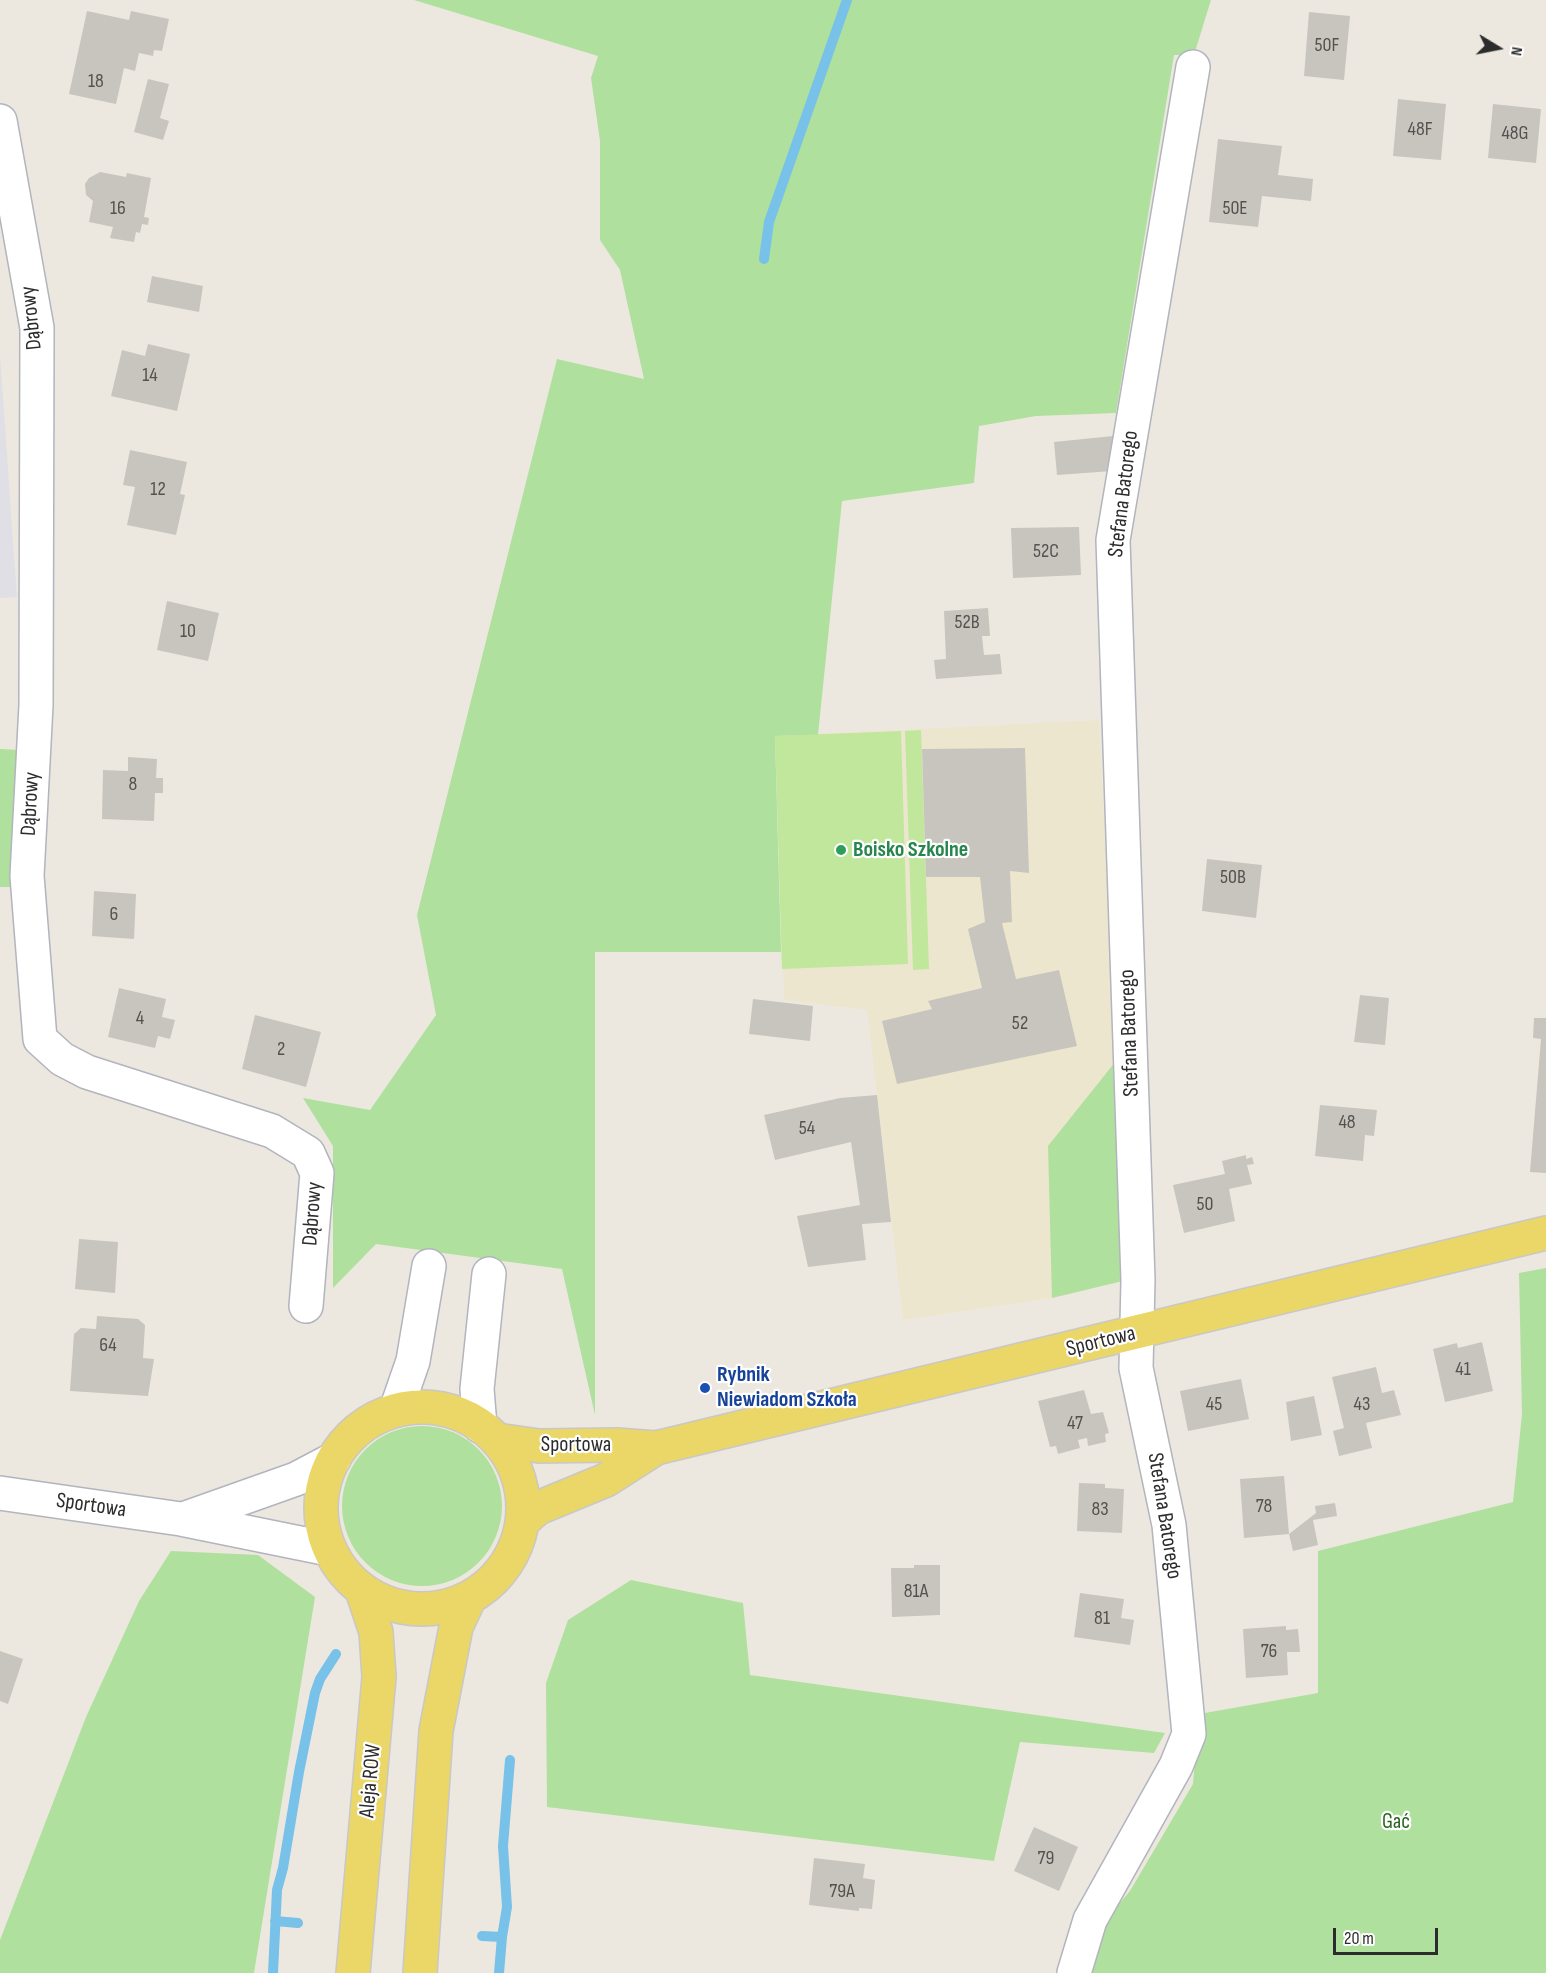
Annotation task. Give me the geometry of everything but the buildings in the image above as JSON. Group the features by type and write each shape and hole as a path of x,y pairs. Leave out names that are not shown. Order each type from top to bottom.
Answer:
{"main road":[{"name":"Sportowa","path":"489,1433 539,1446 617,1445 656,1448 1546,1233"},
{"path":"426,1407 454,1412 489,1433 513,1464 522,1492 522,1522 516,1545 506,1566 490,1584 470,1597 444,1607 415,1609 387,1604 362,1590 343,1572 329,1549 321,1519 323,1488 334,1459 350,1437 371,1420 396,1410 426,1407"},
{"name":"Sportowa","path":"522,1522 538,1508 606,1480 656,1448"},
{"name":"Aleja ROW","path":"352,1973 379,1677 376,1632 362,1590"},
{"path":"420,1973 436,1731 456,1627 470,1597"}],"street":[{"name":"Stefana Batorego","path":"1074,1973 1090,1920 1176,1767 1189,1734 1169,1525 1136,1368 1138,1280 1113,540 1193,68"},
{"name":"Dąbrowy","path":"0,121 4,173 37,328 36,705 27,876 40,1039 62,1059 87,1072 272,1131 308,1153 317,1173 306,1306"},
{"path":"396,1410 413,1361 429,1266"},
{"path":"489,1274 477,1389 489,1433"},
{"name":"Sportowa","path":"181,1519 296,1479 334,1459"},
{"name":"Sportowa","path":"0,1493 181,1519 329,1549"}],"shaded area":[{"path":"0,354 17,597 0,598"},
{"path":"1099,720 1127,1280 1052,1298 903,1320 867,1010 784,1000 775,736"}],"green space":[{"path":"414,0 1211,0 1194,55 1174,55 1116,413 1036,416 979,426 974,483 842,501 818,735 775,736 781,952 595,952 595,1415 562,1269 376,1244 333,1288 333,1146 303,1098 370,1110 436,1015 417,915 557,359 644,379 620,270 600,240 600,141 591,78 598,56"},
{"path":"921,730 929,969 913,970 905,731"},
{"name":"Boisko Szkolne","path":"901,731 908,964 782,969 775,736"},
{"path":"0,749 21,750 16,887 0,887"},
{"path":"1116,1061 1127,1280 1052,1298 1048,1146"},
{"name":"Gać","path":"1546,1268 1546,1973 1087,1973 1106,1919 1130,1891 1193,1784 1199,1714 1318,1693 1318,1551 1513,1502 1522,1414 1519,1273"},
{"path":"422,1426 438,1427 453,1432 467,1439 479,1449 489,1461 496,1475 501,1490 501,1522 496,1537 489,1551 479,1563 467,1573 453,1580 438,1585 422,1586 406,1585 391,1580 377,1573 365,1563 355,1551 348,1537 343,1522 342,1506 343,1490 348,1475 355,1461 365,1449 377,1439 391,1432 406,1427"},
{"path":"171,1551 258,1555 315,1597 254,1973 0,1973 0,1940 86,1717 139,1601"},
{"path":"631,1580 743,1603 750,1675 1165,1733 1154,1753 1020,1742 994,1861 547,1807 546,1683 568,1620"}],"waterway":[{"path":"764,259 769,222 847,0"},
{"path":"273,1973 277,1890 283,1868 299,1772 315,1693 320,1679 336,1654"},
{"path":"502,1937 507,1907 503,1846 510,1760"},
{"path":"275,1921 298,1923"},
{"path":"482,1936 502,1937 499,1973"}],"place":[{"name":"Boisko Szkolne","path":"841,850"},
{"name":"Rybnik Niewiadom Szkoła","path":"705,1388"}]}
